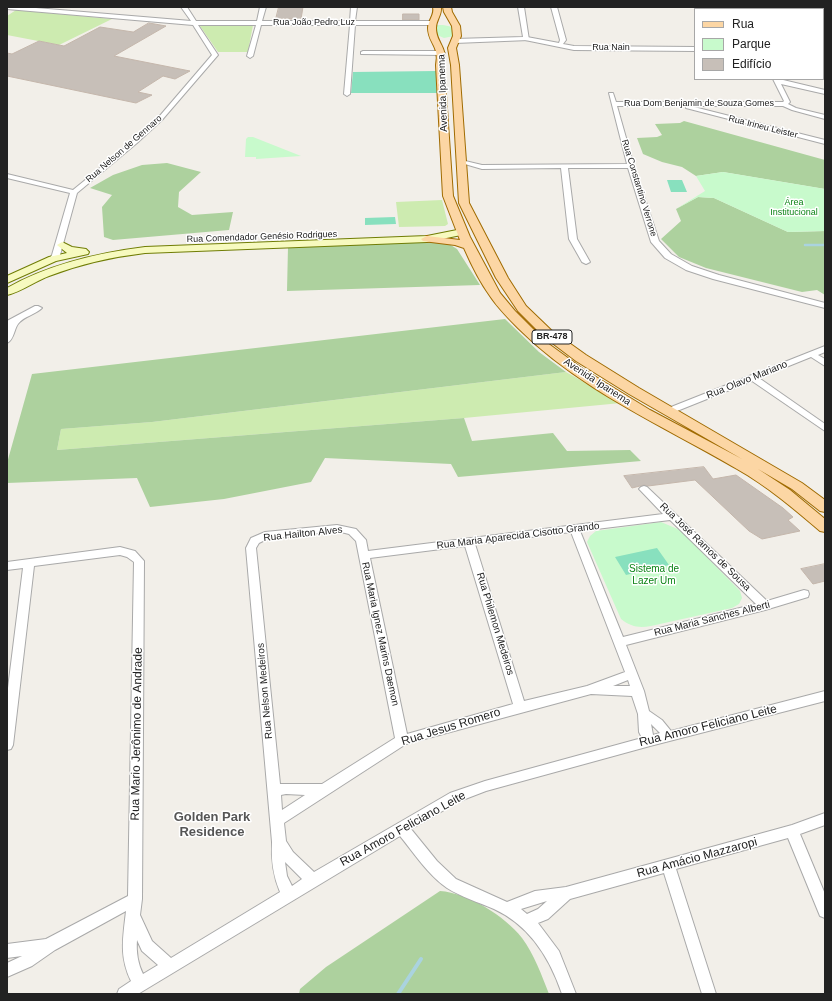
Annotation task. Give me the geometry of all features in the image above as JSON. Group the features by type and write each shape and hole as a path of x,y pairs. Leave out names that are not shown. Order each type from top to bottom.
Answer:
{"main road":[{"path":"437,7 438,37 449,40"},
{"path":"447,7 448,12 456,26"},
{"path":"438,24 456,26"},
{"name":"Avenida Ipanema","path":"438,24 433,38 440,47 443,57 440,65 448,196 468,246 495,295 511,314 542,345 578,372 686,435 743,466 785,493 825,527"},
{"name":"Avenida Ipanema","path":"456,26 457,36 449,40 455,65 464,203 502,278 522,308 547,334 581,358 797,486 825,507"},
{"name":"Rua Comendador Genésio Rodrigues","path":"7,280 65,256 116,245 153,241 438,232 452,228 457,221"},
{"path":"462,232 474,223"},
{"name":"Rua Comendador Genésio Rodrigues","path":"42,274 78,262 120,252 427,239 462,232"},
{"path":"427,239 456,242 468,246"},
{"path":"61,242 70,250 86,251"},
{"path":"7,292 42,274 60,262 65,256"},
{"path":"669,411 668,417 670,421 686,435"},
{"path":"800,505 815,511 825,519"}],"street":[{"name":"Rua João Pedro Luz","path":"7,7 195,23 438,24"},
{"name":"Rua Nelson de Gennaro","path":"74,192 135,142 160,119 215,55 184,7"},
{"path":"250,56 263,7"},
{"path":"347,94 354,7"},
{"path":"521,7 527,39"},
{"path":"554,7 563,40 566,45 574,48"},
{"path":"555,44 560,38 561,33"},
{"name":"Rua Nain","path":"449,40 556,38 561,33"},
{"name":"Rua Nain","path":"527,39 574,48 694,49"},
{"path":"555,44 561,44 563,40"},
{"path":"364,53 442,53"},
{"path":"776,80 825,92"},
{"path":"776,80 787,102 784,104 794,109 825,117"},
{"path":"781,88 800,86"},
{"name":"Rua Constantino Verrone","path":"611,94 631,166 655,242 677,262 716,278 769,290 825,306"},
{"name":"Rua Dom Benjamin de Souza Gomes","path":"615,104 784,104"},
{"name":"Rua Irineu Leister","path":"679,104 696,110 825,142"},
{"path":"564,166 573,239 586,262"},
{"path":"461,167 631,166"},
{"path":"7,176 74,192 61,242 53,260"},
{"path":"61,242 65,256"},
{"path":"7,324 38,308"},
{"path":"7,340 12,326 19,317"},
{"name":"Rua Olavo Mariano","path":"669,411 825,349"},
{"path":"812,354 825,363"},
{"path":"752,377 825,428"},
{"name":"Rua José Ramos de Sousa","path":"644,489 765,606"},
{"name":"Rua Maria Aparecida Cisotto Grando","path":"364,555 672,516"},
{"name":"Rua Hailton Alves","path":"254,541 265,536 337,528 344,528 352,531"},
{"path":"574,528 621,642 638,691 644,714 644,732 650,741"},
{"name":"Rua Maria Ignez Marins Daemon","path":"352,531 361,540 402,740"},
{"name":"Rua Nelson Medeiros","path":"254,541 252,548 279,842 277,858 279,873 283,885 289,894"},
{"name":"Rua Philemon Medeiros","path":"469,542 520,707"},
{"name":"Rua Mario Jerônimo de Andrade","path":"29,564 120,551 131,554 139,561 135,899 134,918 129,947 132,967 140,983"},
{"path":"7,566 29,564 7,746"},
{"name":"Rua Maria Sanches Alberti","path":"621,642 765,606 804,594"},
{"name":"Rua Jesus Romero","path":"277,820 402,740 520,707 588,690 632,674"},
{"name":"Rua Jesus Romero","path":"588,690 638,691"},
{"name":"Rua Amoro Feliciano Leite","path":"124,994 312,880 456,797 484,786 668,736 825,696"},
{"path":"644,714 657,721 664,728 668,736"},
{"path":"275,790 325,790"},
{"name":"Rua Amácio Mazzaropi","path":"524,921 539,917 545,913 561,896 567,893 792,832 825,819"},
{"path":"402,828 449,882 460,889 507,909 531,926 546,944"},
{"path":"792,832 825,911"},
{"name":"Rua Nelson Medeiros","path":"279,842 288,856 312,880"},
{"path":"668,866 709,994"},
{"name":"Rua Amácio Mazzaropi","path":"507,909 518,903 547,894 567,893"},
{"path":"7,970 27,961 50,946 135,899"},
{"path":"539,917 538,928 564,976 569,994"},
{"name":"Rua Mario Jerônimo de Andrade","path":"134,918 147,946 169,966"},
{"path":"7,951 50,946"}],"green space":[{"path":"16,10 112,19 59,45 7,35 7,16"},
{"path":"253,25 248,52 218,52 200,26"},
{"path":"438,25 453,27 454,36 444,38 437,35 435,27"},
{"path":"436,71 437,93 351,93 353,72"},
{"path":"684,121 825,160 825,189 723,172 696,176 682,167 662,162 643,154 637,138 657,137 662,135 655,124 680,123"},
{"path":"248,137 253,137 301,156 256,159 256,157 245,157 246,139"},
{"path":"167,163 201,172 179,192 178,207 192,215 233,212 229,230 113,240 104,237 102,207 112,195 90,188 113,175 142,165"},
{"name":"Área Institucional","path":"723,172 825,189 825,231 788,232 714,198 698,197 676,209 705,191 696,176"},
{"path":"667,180 682,180 687,192 671,192"},
{"path":"698,197 714,198 788,232 825,231 825,295 817,290 802,292 706,268 679,257 661,239 681,221 676,209"},
{"path":"442,200 448,224 445,226 399,227 396,202"},
{"path":"395,217 396,224 365,225 365,218"},
{"path":"430,242 449,244 457,249 480,285 287,291 288,247"},
{"path":"505,319 539,352 566,372 152,422 61,429 57,450 464,418 472,441 553,433 567,451 630,450 641,461 458,477 451,464 325,458 311,482 224,499 150,507 137,478 7,483 7,463 32,374"},
{"path":"566,372 621,403 464,418 57,450 61,429 152,422"},
{"name":"Sistema de Lazer Um","path":"661,522 680,530 740,591 742,598 739,604 732,608 647,627 632,625 621,619 587,542 590,536 596,531"},
{"path":"657,548 669,565 626,575 615,557"},
{"path":"440,891 462,896 474,901 496,914 515,930 530,951 549,994 299,994 300,989 326,967"}],"building":[{"path":"279,7 303,7 301,19 276,19"},
{"path":"403,14 419,14 419,20 403,20"},
{"path":"149,23 166,26 114,56 190,71 175,79 163,76 138,92 152,95 136,103 7,76 7,53 12,54 39,41 64,46 100,27 133,32"},
{"path":"704,467 713,479 736,475 783,508 793,517 788,520 800,531 762,539 749,531 695,480 648,486 644,485 632,488 624,476"},
{"path":"825,564 825,581 813,584 801,569"}],"waterway":[{"path":"805,245 825,245"},
{"path":"398,994 421,959"}],"district":[{"name":"Golden Park Residence","path":"212,824"}]}
